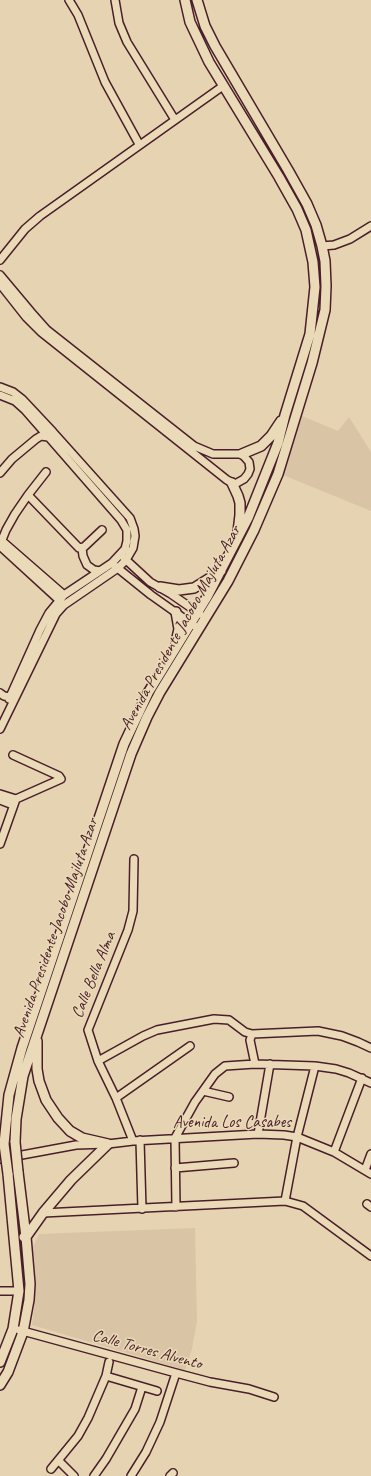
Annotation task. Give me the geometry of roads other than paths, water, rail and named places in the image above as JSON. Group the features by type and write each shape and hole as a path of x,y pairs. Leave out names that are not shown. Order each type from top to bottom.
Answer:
{"main road":[{"name":"Avenida Presidente Jacobo Majluta Azar","path":"0,1385 8,1372 23,1332 30,1284 15,1142 18,1098 23,1076 134,746 150,710 195,626 198,612 222,570 248,518 278,443 285,414 310,334 315,287 313,262 306,230 297,209 269,160 208,62 190,22 185,0"},
{"name":"Avenida Presidente Jacobo Majluta Azar","path":"0,1362 13,1329 19,1291 15,1238 4,1144 9,1095 20,1055 124,744 138,711 173,651 195,626 206,618 254,530 278,474 312,363 325,310 326,286 322,246 316,225 307,204 215,46 205,26 198,0"},
{"path":"242,454 261,446 266,442 285,414"},
{"path":"232,483 240,503 236,540"},
{"path":"160,588 179,590 194,588 222,570"},
{"path":"173,651 179,628 176,612"},
{"path":"37,1034 37,1069 39,1081 46,1100 58,1118 70,1131 82,1138 108,1144"},
{"path":"15,1238 26,1237 71,1180 108,1144"}],"street":[{"path":"69,0 78,15 105,82 139,144"},
{"path":"115,0 119,23 127,42 175,120"},
{"path":"0,260 25,229 40,216 139,144 223,86"},
{"path":"322,246 350,240 371,226"},
{"path":"0,275 47,330 194,446 213,454 242,454 249,462 250,469 248,474 239,483 232,483 41,332 26,317 0,284"},
{"path":"0,387 13,392 22,399 130,518 134,529 134,543 130,554 64,605 56,614 0,729"},
{"path":"0,395 15,401 25,410 121,520 127,530 127,541 123,558"},
{"path":"0,473 12,459 36,439 41,436 48,437"},
{"path":"46,472 15,514 0,544 62,598"},
{"path":"28,495 76,546 82,548"},
{"path":"82,548 102,530"},
{"path":"82,548 83,556 87,565 100,572"},
{"path":"123,558 150,581 206,618"},
{"path":"0,719 49,613 62,598 100,572 115,566"},
{"path":"115,566 195,626"},
{"path":"144,589 150,581"},
{"path":"0,693 4,696 10,697"},
{"path":"0,800 15,802 60,780 61,778 12,755"},
{"path":"0,794 15,802"},
{"path":"0,844 15,802"},
{"name":"Calle Bella Alma","path":"134,859 133,911 128,930 88,1030 98,1061 137,1140"},
{"path":"98,1061 143,1036 157,1030 214,1019 229,1020 245,1032 252,1034 318,1031 342,1036 371,1048"},
{"path":"252,1034 250,1040 255,1064"},
{"path":"116,1098 190,1046"},
{"path":"258,1134 270,1064"},
{"path":"176,1207 175,1138 195,1102 215,1074 225,1066 270,1064 315,1066 336,1069 362,1078 371,1083"},
{"path":"285,1201 297,1137 315,1066"},
{"path":"334,1152 362,1078"},
{"path":"203,1091 229,1097"},
{"name":"Avenida Los Casabes","path":"0,1159 76,1145 108,1144 137,1140 258,1134 297,1137 334,1152 368,1172"},
{"path":"137,1140 142,1209"},
{"path":"368,1172 371,1154"},
{"path":"175,1168 234,1162"},
{"path":"44,1213 285,1201 303,1206 371,1256"},
{"path":"0,1290 19,1291"},
{"name":"Calle Torres Alvento","path":"13,1329 176,1374 210,1382 248,1388 274,1397"},
{"path":"51,1469 78,1436 88,1418 106,1376 109,1362"},
{"path":"130,1476 146,1452 160,1422 176,1374"},
{"path":"106,1376 157,1391"},
{"path":"94,1476 128,1422 135,1409 142,1387"},
{"path":"59,1461 74,1476"}]}
